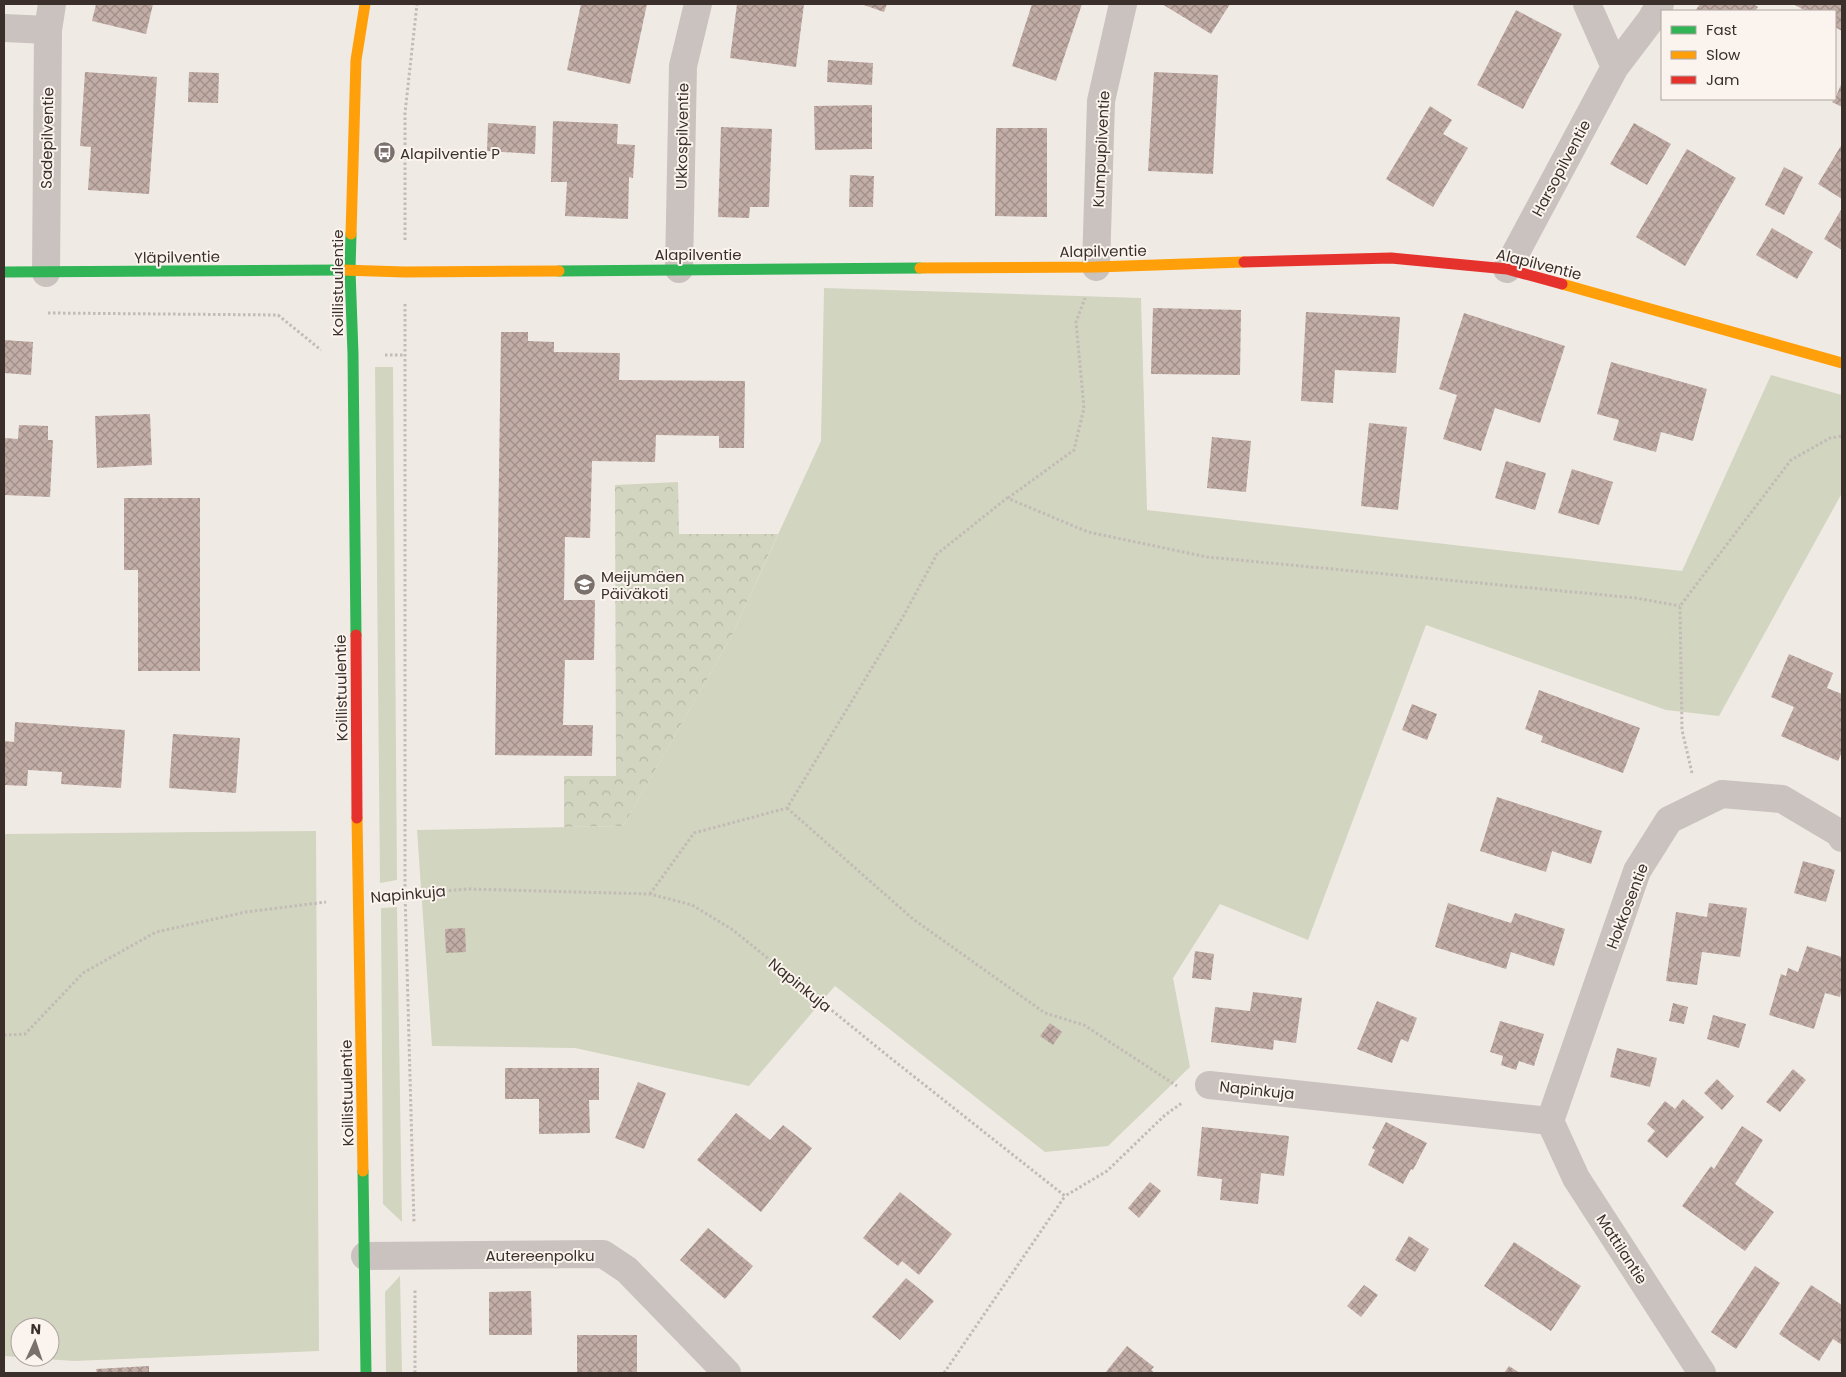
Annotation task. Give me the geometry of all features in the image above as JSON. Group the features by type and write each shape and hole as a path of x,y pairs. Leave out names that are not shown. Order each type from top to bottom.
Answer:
{"street":[{"name":"Sadepilventie","path":"46,273 48,30 52,4"},
{"name":"Koillistuulentie","path":"365,4 356,60 350,270 366,1373"},
{"name":"Ukkospilventie","path":"679,269 683,66 698,4"},
{"name":"Kumpupilventie","path":"1096,266 1101,101 1123,4"},
{"path":"1587,4 1614,67"},
{"name":"Harsopilventie","path":"1507,269 1614,67 1650,21 1660,4"},
{"path":"4,28 48,30"},
{"name":"Alapilventie","path":"350,270 405,272 1096,266 1391,258 1507,269 1842,363"},
{"name":"Yläpilventie","path":"4,272 350,270"},
{"name":"Hokkosentie","path":"1550,1121 1637,871 1669,820 1722,794 1782,799 1839,833 1842,838"},
{"name":"Napinkuja","path":"1201,1091 1550,1121"},
{"name":"Mattilantie","path":"1550,1121 1576,1178 1702,1373"},
{"name":"Autereenpolku","path":"365,1256 603,1254 628,1270 727,1373"}],"path":[{"path":"415,1373 415,1255 405,893 405,113 417,4"},
{"path":"650,894 694,833 787,808 904,615 938,554 1007,498 1074,450 1084,408 1076,322 1096,266"},
{"path":"48,313 278,315 326,354 405,355"},
{"path":"1700,805 1682,730 1680,606 1790,460 1830,438 1842,436"},
{"path":"1007,498 1088,532 1207,557 1636,598 1680,606"},
{"path":"787,808 913,919 1037,1007 1046,1013 1084,1025 1201,1091 1165,1115 1107,1171 1064,1196 944,1373"},
{"name":"Napinkuja","path":"4,1035 25,1034 83,973 156,932 246,912 405,893 468,889 650,894 692,905 733,930 1064,1196"}],"green space":[{"path":"824,288 1141,298 1147,510 1682,571 1771,375 1842,395 1842,493 1719,716 1666,710 1426,625 1308,940 1220,904 1173,978 1190,1067 1108,1146 1045,1152 835,986 749,1086 575,1048 432,1046 417,830 623,826 731,637 821,441"},
{"path":"375,367 393,367 397,880 380,883"},
{"path":"678,482 679,534 778,534 731,637 623,826 564,827 564,776 616,776 615,485"},
{"path":"316,831 319,1351 60,1360 60,1317 10,1317 10,1356 4,1356 4,834"},
{"path":"397,907 402,1222 383,1204 381,908"},
{"path":"400,1276 402,1373 386,1373 385,1292"}],"building":[{"path":"96,4 153,4 146,34 92,21"},
{"path":"581,4 647,4 630,84 567,70"},
{"path":"737,4 804,4 796,67 730,58"},
{"path":"861,4 887,4 884,12"},
{"path":"1032,4 1082,4 1056,81 1012,66"},
{"path":"1162,4 1230,4 1211,34"},
{"path":"1700,4 1753,4 1758,7 1756,10 1696,10"},
{"path":"1793,4 1842,4 1842,31 1836,28 1836,10 1804,10"},
{"path":"1516,10 1562,34 1523,109 1477,85"},
{"path":"828,60 873,63 872,85 827,82"},
{"path":"85,72 157,77 149,194 88,190 91,147 80,146"},
{"path":"189,72 219,73 218,103 188,102"},
{"path":"1154,72 1218,75 1213,174 1148,171"},
{"path":"1842,82 1842,107 1832,102 1836,100"},
{"path":"872,105 872,149 815,150 814,106"},
{"path":"1430,106 1452,120 1443,134 1468,148 1433,207 1386,179"},
{"path":"553,121 618,124 617,144 635,145 633,178 629,177 628,219 565,216 567,182 551,182"},
{"path":"488,123 536,126 535,154 487,151"},
{"path":"1634,123 1671,144 1647,185 1610,164"},
{"path":"721,127 772,129 769,207 750,207 749,218 718,217"},
{"path":"996,128 1047,128 1047,217 995,216"},
{"path":"1842,144 1842,199 1818,184"},
{"path":"1687,149 1736,178 1685,266 1636,237"},
{"path":"1784,167 1803,177 1784,215 1765,205"},
{"path":"850,175 874,176 873,207 849,207"},
{"path":"1842,208 1842,250 1824,239"},
{"path":"1772,228 1813,252 1797,279 1756,255"},
{"path":"1153,308 1241,310 1240,375 1151,374"},
{"path":"1306,312 1400,317 1396,373 1335,370 1333,403 1301,401"},
{"path":"1464,313 1565,346 1540,423 1495,408 1481,451 1443,439 1457,395 1439,389"},
{"path":"501,332 528,332 528,341 554,342 554,352 620,353 619,380 745,381 744,448 719,448 719,436 656,435 655,462 592,461 590,538 565,537 564,600 595,600 594,660 565,660 563,725 593,725 592,756 495,755"},
{"path":"4,340 33,342 31,375 4,373"},
{"path":"1611,362 1707,389 1693,441 1661,432 1656,452 1613,440 1619,420 1597,414"},
{"path":"150,414 152,465 97,468 95,416"},
{"path":"1369,423 1407,427 1398,510 1361,506"},
{"path":"19,425 48,426 48,440 53,440 50,497 4,495 4,438 18,439"},
{"path":"1212,437 1251,441 1246,492 1207,488"},
{"path":"1506,461 1546,473 1535,510 1495,498"},
{"path":"1572,469 1613,482 1599,525 1558,513"},
{"path":"124,498 200,498 200,671 138,671 138,570 124,570"},
{"path":"1789,654 1833,673 1827,688 1842,694 1842,752 1838,761 1781,736 1794,707 1771,697"},
{"path":"1539,690 1640,728 1623,773 1541,742 1543,736 1525,729"},
{"path":"1412,704 1437,714 1427,740 1402,730"},
{"path":"15,722 125,730 121,788 61,784 62,772 28,770 27,786 4,785 4,741 14,742"},
{"path":"173,734 240,738 236,793 169,788"},
{"path":"1497,797 1602,831 1591,864 1552,851 1546,872 1480,851"},
{"path":"1803,861 1835,870 1826,902 1794,893"},
{"path":"1448,903 1511,923 1515,913 1565,929 1554,966 1511,952 1506,969 1435,947"},
{"path":"1709,903 1747,908 1740,957 1702,952 1697,985 1666,981 1676,912 1707,917"},
{"path":"465,928 466,952 446,953 445,929"},
{"path":"1807,946 1842,957 1842,989 1840,997 1825,993 1814,1029 1769,1015 1781,974 1786,976 1788,968 1798,972"},
{"path":"1195,951 1214,954 1211,980 1192,978"},
{"path":"1253,992 1302,998 1296,1043 1274,1040 1273,1050 1211,1042 1215,1007 1250,1011"},
{"path":"1377,1001 1417,1018 1408,1042 1401,1039 1392,1063 1357,1049"},
{"path":"1673,1003 1688,1007 1684,1024 1669,1021"},
{"path":"1713,1015 1746,1024 1739,1048 1707,1039"},
{"path":"1500,1021 1544,1034 1534,1066 1519,1061 1516,1070 1501,1065 1503,1056 1490,1052"},
{"path":"1050,1023 1062,1032 1053,1045 1040,1036"},
{"path":"1617,1048 1657,1058 1650,1087 1610,1077"},
{"path":"505,1068 599,1068 599,1100 589,1100 590,1133 539,1134 539,1099 505,1099"},
{"path":"1793,1069 1806,1080 1780,1112 1766,1102"},
{"path":"1717,1079 1734,1096 1722,1110 1704,1093"},
{"path":"638,1082 666,1093 644,1149 615,1138"},
{"path":"1683,1099 1704,1117 1667,1158 1647,1141 1655,1131 1647,1124 1665,1101 1675,1109"},
{"path":"736,1113 770,1140 783,1125 812,1148 761,1212 697,1160"},
{"path":"1386,1122 1427,1143 1413,1170 1411,1169 1403,1184 1368,1165 1375,1150 1372,1148"},
{"path":"1742,1126 1763,1140 1735,1184 1774,1212 1745,1251 1682,1206 1711,1166 1714,1169"},
{"path":"1202,1127 1289,1136 1284,1176 1261,1173 1258,1204 1220,1200 1222,1179 1197,1176"},
{"path":"1150,1182 1161,1191 1139,1218 1128,1208"},
{"path":"900,1192 952,1234 919,1275 902,1261 898,1266 863,1238"},
{"path":"708,1228 753,1266 725,1299 680,1260"},
{"path":"1409,1236 1429,1249 1415,1272 1395,1260"},
{"path":"1514,1242 1581,1286 1551,1331 1484,1286"},
{"path":"1755,1266 1780,1283 1736,1349 1711,1332"},
{"path":"906,1278 934,1301 900,1340 872,1317"},
{"path":"1364,1285 1378,1295 1361,1317 1347,1306"},
{"path":"1811,1285 1842,1305 1842,1345 1833,1339 1819,1361 1779,1334"},
{"path":"531,1291 532,1335 489,1335 489,1292"},
{"path":"577,1335 637,1335 637,1373 577,1373"},
{"path":"1127,1346 1154,1367 1151,1370 1155,1373 1105,1373"},
{"path":"149,1366 149,1373 97,1373 96,1369"},
{"path":"1509,1366 1520,1373 1504,1373"}],"traffic: fast":[{"path":"351,234 356,635"},
{"path":"559,271 920,268"},
{"path":"4,272 342,270"},
{"path":"363,1171 366,1373"}],"traffic: slow":[{"path":"351,234 356,60 365,4"},
{"path":"920,268 1096,267 1244,262"},
{"path":"342,270 405,272 559,271"},
{"path":"1562,284 1842,363"},
{"path":"357,818 363,1171"}],"traffic: jam":[{"path":"1244,262 1391,258 1507,269 1562,284"},
{"path":"356,635 357,818"}],"place":[{"name":"Alapilventie P","path":"384,153"},
{"name":"Meijumäen Päiväkoti","path":"585,585"}]}
